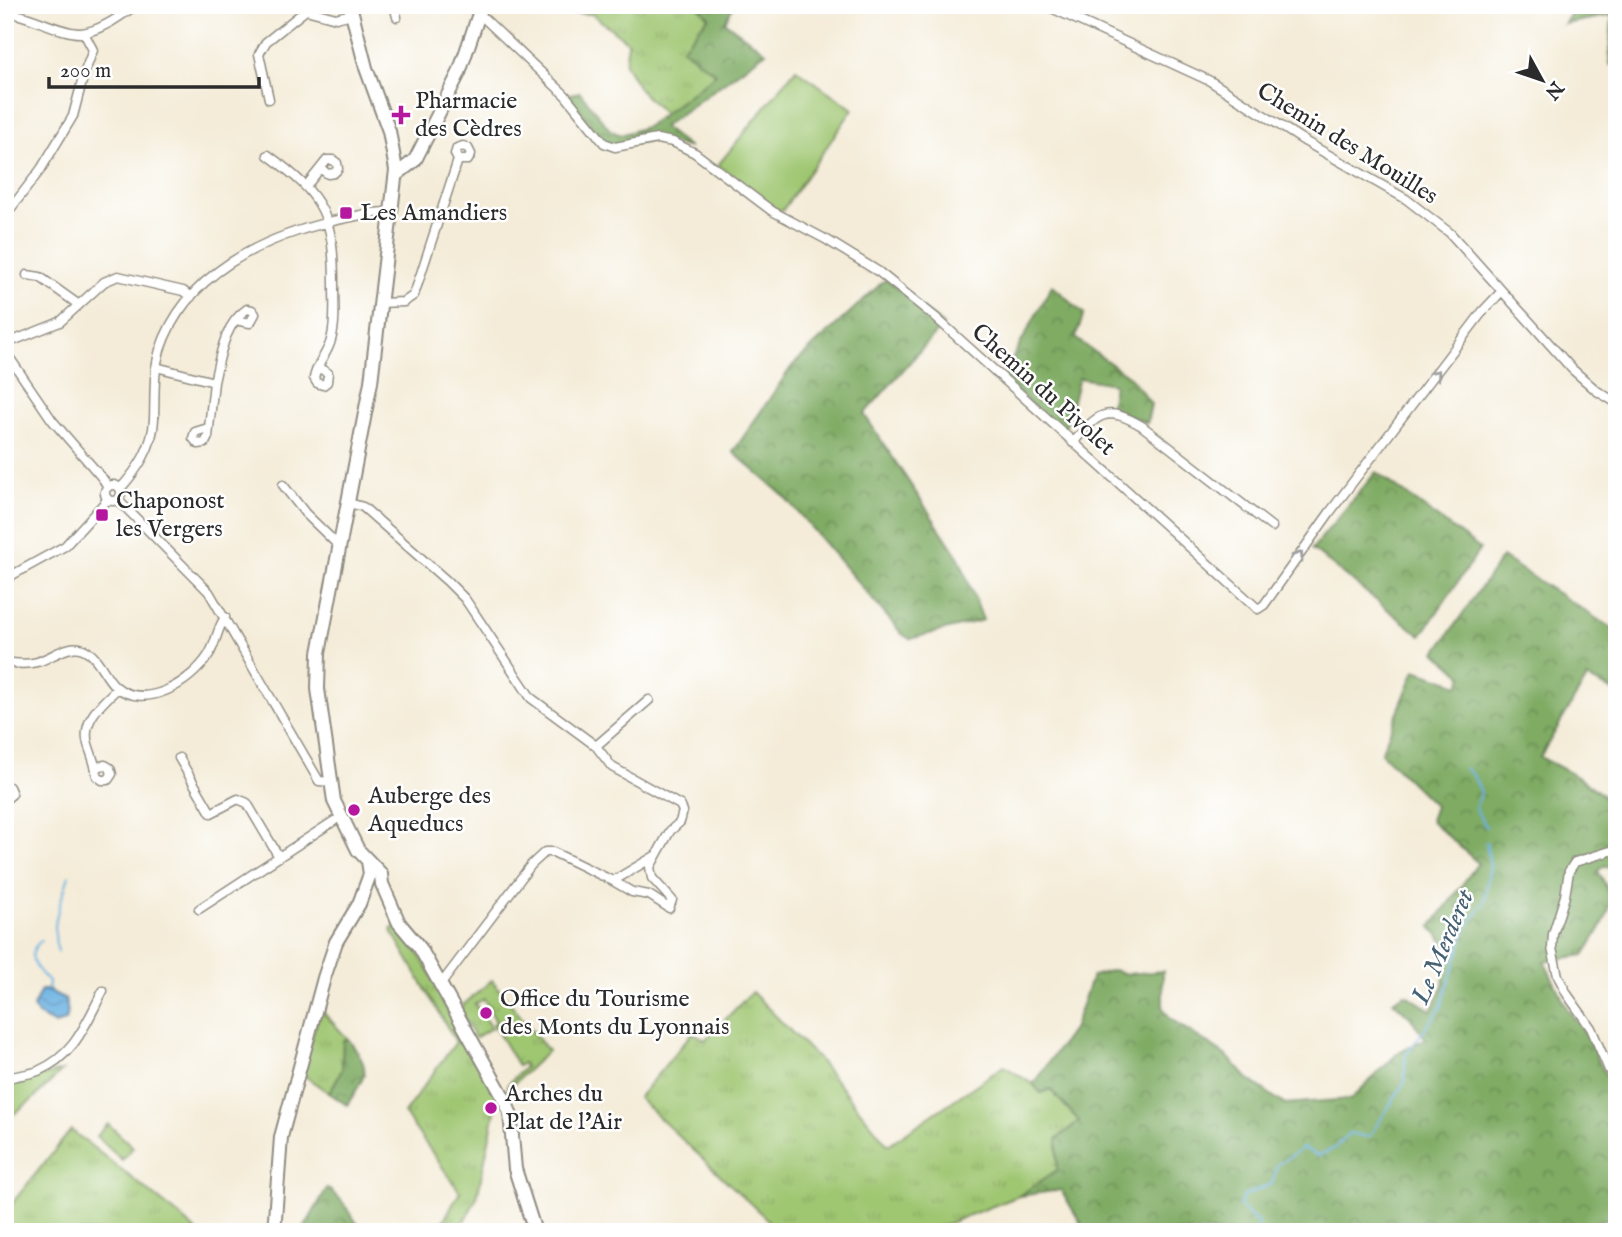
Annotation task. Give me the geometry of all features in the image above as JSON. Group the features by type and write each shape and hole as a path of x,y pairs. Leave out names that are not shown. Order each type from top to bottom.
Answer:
{"main road":[{"path":"396,174 415,160 459,73 477,8"},
{"path":"351,9 366,68 389,131 396,174 371,382 319,653 320,710 337,819 354,839 358,850 378,876 399,923 420,948 505,1100 510,1113 515,1169 535,1232"},
{"path":"395,158 406,155 422,142"},
{"path":"274,1232 281,1137 324,978 336,942 378,876"}],"street":[{"path":"5,12 21,13 57,27 84,33 113,21 136,5"},
{"path":"394,5 397,17"},
{"name":"Chemin des Mouilles","path":"1045,5 1210,81 1306,142 1406,200 1450,233 1572,369 1597,391 1617,403"},
{"name":"Chemin du Pivolet","path":"477,8 565,95 604,143 615,147 657,139 673,142 695,153 772,211 879,272 935,317 1258,609 1264,605 1330,512 1483,311 1502,291"},
{"path":"269,99 259,54 266,42 306,10 336,18 351,9"},
{"path":"5,216 41,169 73,116 93,50 84,33"},
{"path":"268,155 307,185 328,223 334,248 331,339 319,368"},
{"path":"380,303 404,302 414,295 458,160"},
{"path":"307,185 321,169"},
{"path":"5,579 65,546 121,495 120,489 145,456 151,438 156,367 161,347 191,297 216,273 242,255 295,232 380,211 391,212"},
{"path":"27,275 40,277 79,305"},
{"path":"5,344 60,322 104,282 118,276 183,291 191,297"},
{"path":"208,428 222,349 236,320"},
{"path":"5,351 52,420 108,487"},
{"path":"156,367 215,382"},
{"path":"1073,443 1093,419 1103,414 1125,416 1142,426 1272,527"},
{"path":"120,489 113,485 105,492 185,566 209,592 319,781 331,782"},
{"path":"283,485 305,513 340,547"},
{"path":"349,503 363,507 447,581 479,619 531,698 596,746 612,767 680,805 683,811 680,822 670,831 650,867 652,878 672,900 669,908 649,895 632,891 553,852 545,852 537,856 441,984"},
{"path":"5,662 37,662 73,648 83,649 92,655 118,688 148,696 165,692 199,668 209,654 225,617"},
{"path":"96,770 86,739 89,719 118,688"},
{"path":"596,746 649,700"},
{"path":"178,758 211,813 237,799 247,803 279,857"},
{"path":"5,786 9,787 12,794 5,800"},
{"path":"199,909 337,819"},
{"path":"1617,849 1575,862 1568,876 1565,896 1553,934 1554,962 1567,994 1591,1028 1609,1070 1617,1081"},
{"path":"613,881 654,856"},
{"path":"5,1079 34,1073 55,1063 74,1046 103,991"}],"green space":[{"path":"559,5 697,5 709,17 717,74 664,114 640,90 625,64 628,42 592,14 557,12"},
{"path":"697,5 734,5 725,22 766,52 663,127 690,148 657,139 615,147 604,143 565,95 580,92 611,131 621,135 648,126 716,74 682,48 709,17"},
{"path":"1576,5 1617,5 1617,68 1609,64 1612,15 1564,24"},
{"path":"796,69 853,109 782,211 773,208 718,165"},
{"path":"886,279 943,325 864,414 959,558 983,620 910,639 902,634 785,497 733,452 792,366"},
{"path":"1052,285 1084,314 1075,338 1131,378 1151,404 1147,423 1110,408 1114,384 1079,378 1064,434 1002,378"},
{"path":"1376,472 1480,549 1421,636 1312,549"},
{"path":"1502,557 1617,632 1617,693 1587,678 1540,757 1595,789 1613,807 1617,816 1617,871 1605,866 1598,871 1610,900 1603,923 1584,955 1544,961 1568,1010 1585,1032 1603,1070 1617,1091 1617,1212 1587,1232 1086,1232 1061,1190 1019,1196 1057,1170 1057,1139 1079,1121 1050,1089 1041,1093 1033,1084 1074,1027 1092,976 1113,970 1127,974 1163,971 1163,1008 1171,1019 1228,1057 1247,1078 1284,1104 1351,1099 1400,1051 1426,1039 1410,1017 1393,1001 1405,994 1431,1010 1443,987 1446,944 1431,927 1478,863 1430,820 1435,806 1381,753 1415,670 1459,685 1463,676 1436,652"},
{"path":"398,923 415,947 499,1093 477,1197 459,1232 437,1232 460,1192 404,1113 456,1042 391,930"},
{"path":"492,980 548,1051 508,1089 507,1085 525,1067 523,1063 518,1066 493,1024 496,1022 484,999 475,1004 491,1028 475,1038 461,1013 462,1006"},
{"path":"752,992 819,1060 888,1145 1004,1066 1033,1084 1041,1093 1050,1089 1079,1121 1057,1139 1057,1170 1019,1196 941,1226 916,1232 774,1232 768,1220 638,1098 693,1032 705,1040"},
{"path":"320,1009 349,1040 343,1041 342,1070 329,1093 302,1074"},
{"path":"343,1040 349,1040 364,1066 362,1079 347,1105 329,1093 342,1070"},
{"path":"62,1071 33,1099 5,1121 5,1084"},
{"path":"108,1124 133,1147 122,1160 96,1136"},
{"path":"71,1130 197,1232 5,1232 5,1212"},
{"path":"327,1188 341,1200 363,1232 302,1232"}],"water":[{"path":"41,990 48,990 65,999 68,1012 65,1021 55,1024 38,1015 33,1007"}],"waterway":[{"name":"Le Merderet","path":"1465,768 1474,777 1481,793 1475,808 1486,827"},
{"name":"Le Merderet","path":"1257,1232 1258,1223 1239,1206 1244,1196 1272,1184 1277,1165 1303,1148 1318,1156 1335,1148 1349,1133 1369,1137 1405,1082 1405,1056 1441,1007 1466,928 1484,904 1490,866 1486,842"},
{"path":"58,952 55,923 69,876"},
{"path":"41,941 32,957 36,967 49,982 48,990"}],"place":[{"name":"Pharmacie des Cèdres","path":"401,115"},
{"name":"Les Amandiers","path":"346,213"},
{"name":"Chaponost les Vergers","path":"102,515"},
{"name":"Auberge des Aqueducs","path":"354,810"},
{"name":"Office du Tourisme des Monts du Lyonnais","path":"486,1013"},
{"name":"Arches du Plat de l'Air","path":"491,1108"}]}
